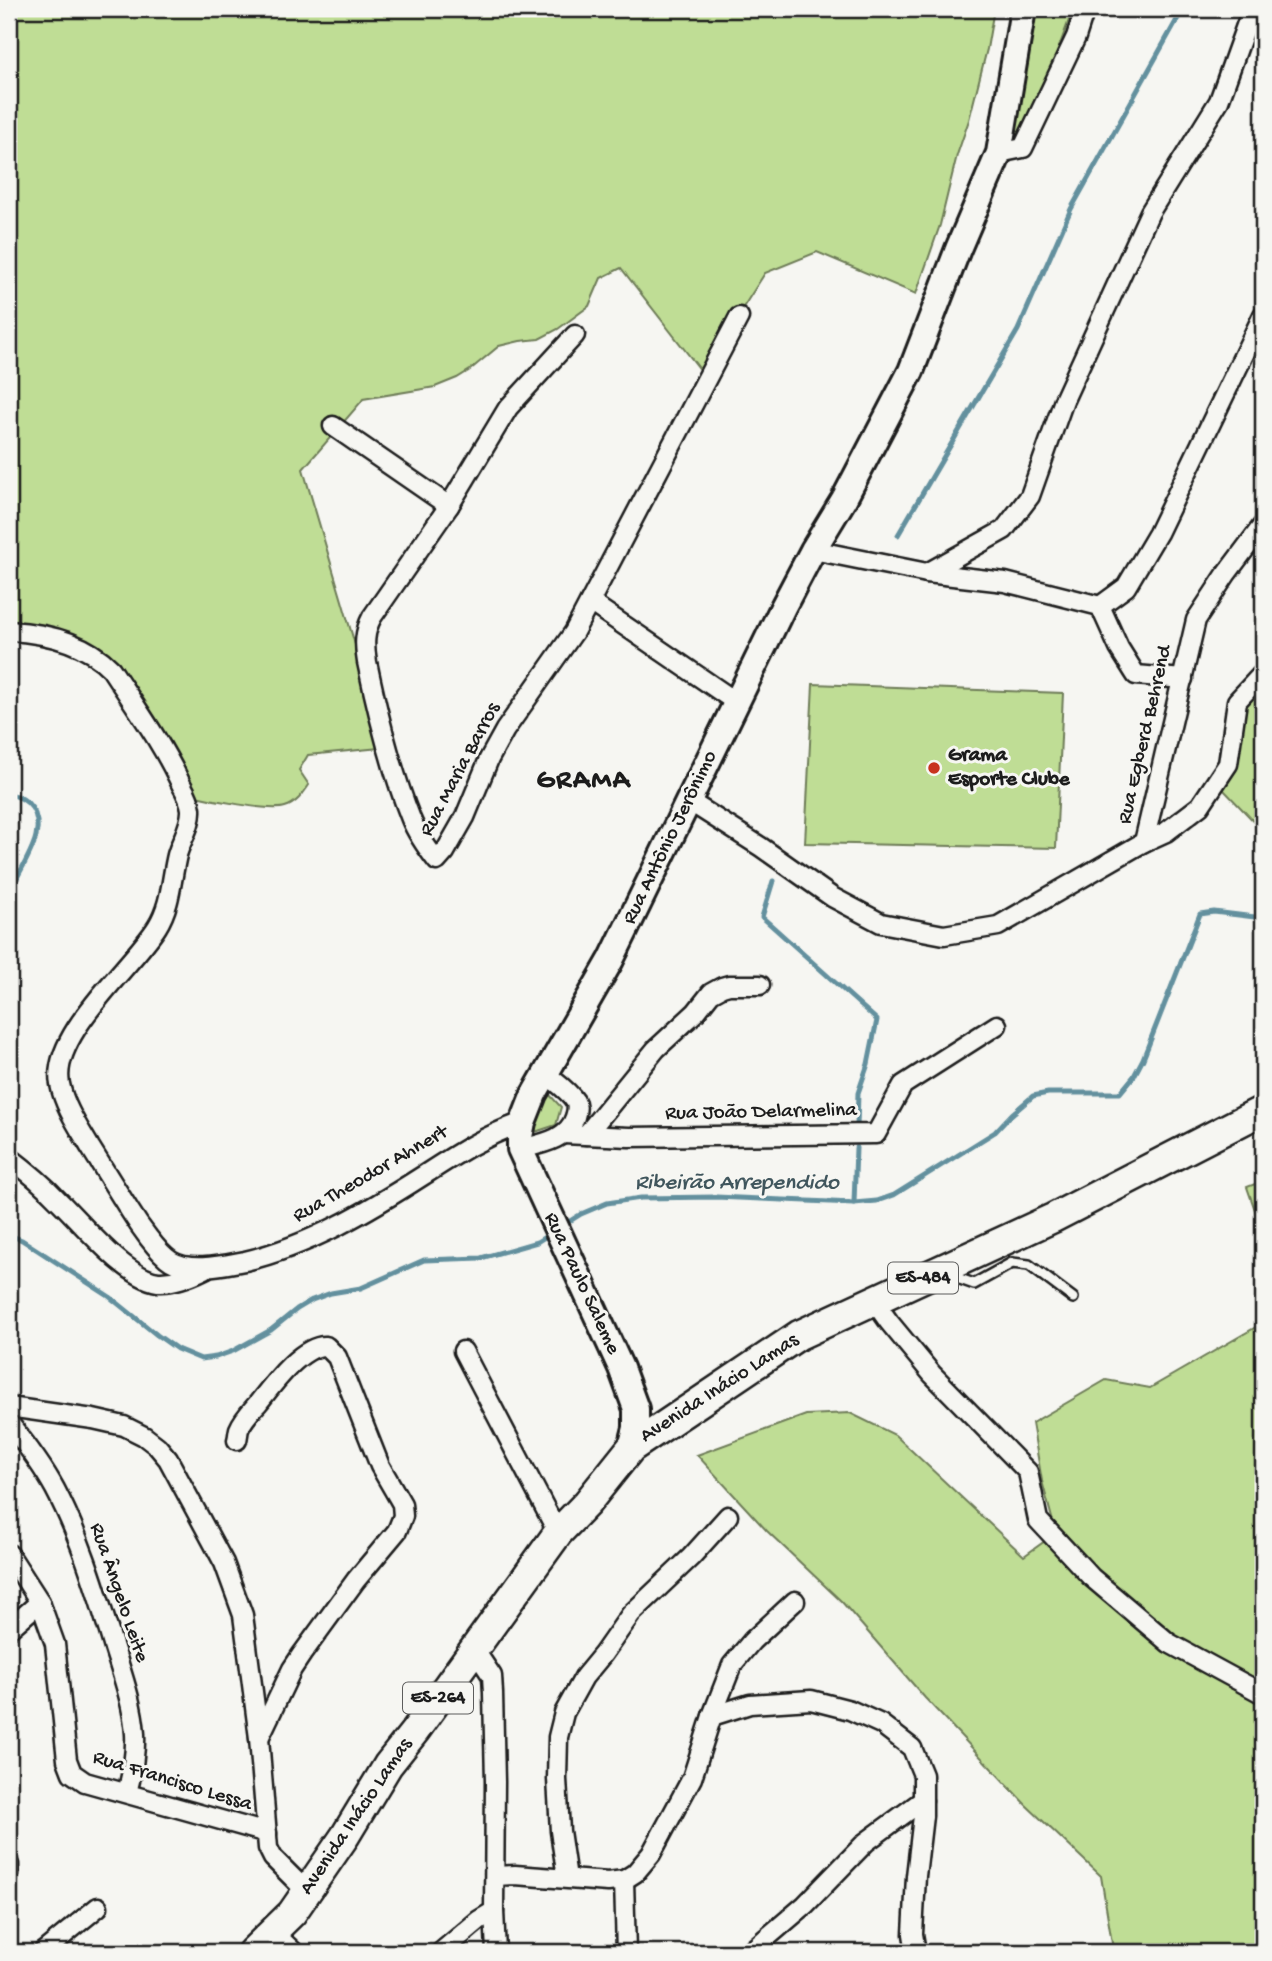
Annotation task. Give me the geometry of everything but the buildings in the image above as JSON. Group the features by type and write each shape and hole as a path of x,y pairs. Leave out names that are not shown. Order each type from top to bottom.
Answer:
{"main road":[{"name":"Rua Antônio Jerônimo","path":"523,1122 534,1094 611,960 813,550 844,499 911,371 999,153 1023,9"},
{"name":"Avenida Inácio Lamas","path":"252,1952 292,1913 345,1836 388,1765 558,1533 587,1503 631,1448 799,1335 1053,1218 1263,1110"},
{"path":"520,1149 523,1122"},
{"name":"Rua Paulo Saleme","path":"520,1149 621,1368 636,1409 636,1428 631,1448"}],"street":[{"path":"999,153 1023,148 1076,37 1085,9"},
{"path":"928,573 1004,530 1030,496 1064,400 1150,212 1219,101 1252,9"},
{"path":"1100,606 1126,587 1158,533 1263,315"},
{"name":"Rua Maria Barros","path":"575,335 508,408 449,506 367,627 365,648 372,687 390,753 411,820 437,861 465,817 489,759 505,730 574,632 739,317"},
{"path":"333,426 449,506"},
{"name":"Rua Egberd Behrend","path":"690,801 832,897 880,923 944,934 998,926 1144,842 1196,620 1263,525"},
{"path":"813,550 928,573 1005,582 1100,606"},
{"path":"590,602 736,702"},
{"path":"1100,606 1119,649 1136,675 1183,680"},
{"name":"Rua Theodor Ahnert","path":"9,631 38,634 74,644 97,656 111,669 164,751 190,804 186,833 177,853 168,903 157,926 81,1022 62,1059 59,1077 67,1104 79,1128 140,1227 168,1259 180,1265 211,1266 245,1261 279,1251 332,1229 473,1143 523,1122"},
{"path":"1144,842 1166,832 1200,806 1228,764 1237,701 1263,673"},
{"path":"586,1135 656,1049 696,1012 711,993 729,985 760,985"},
{"name":"Rua João Delarmelina","path":"564,1134 629,1138 876,1134 903,1085 997,1025"},
{"path":"520,1149 555,1139 564,1134 572,1124 577,1108 570,1095 546,1074"},
{"path":"9,1157 28,1171 92,1235 137,1273 157,1282 169,1282 211,1266"},
{"path":"874,1301 933,1374 1028,1472 1038,1520 1091,1577 1170,1643 1263,1694"},
{"path":"237,1440 247,1416 276,1378 317,1346 327,1346 337,1357 380,1465 396,1491 403,1509 397,1531 356,1580 292,1669 259,1738"},
{"path":"463,1352 558,1533"},
{"path":"9,1407 124,1426 150,1441 168,1459 214,1544 240,1604 259,1738 268,1849 273,1858 307,1892"},
{"name":"Rua Ângelo Leite","path":"9,1423 32,1451 55,1490 102,1607 122,1673 133,1722 133,1764 127,1793"},
{"path":"567,1878 560,1831 557,1779 559,1725 564,1713 584,1677 631,1614 691,1557 728,1516"},
{"name":"Rua Francisco Lessa","path":"9,1553 40,1602 55,1644 66,1760 72,1773 85,1782 267,1833"},
{"path":"495,1876 608,1881 624,1880 635,1873 651,1854 692,1778 732,1665 752,1641 795,1601"},
{"path":"9,1629 40,1602"},
{"path":"474,1649 492,1676 496,1952"},
{"path":"712,1716 750,1704 811,1700 850,1710 881,1724 912,1748 923,1775 923,1816 913,1934 916,1952"},
{"path":"750,1952 805,1905 866,1842 923,1800"},
{"path":"9,1865 9,1874"},
{"path":"624,1880 626,1952"},
{"path":"43,1952 98,1907"},
{"path":"441,1952 494,1911"},
{"path":"273,1932 294,1952"}],"lane":[{"path":"948,1266 960,1279 974,1284 1012,1263 1029,1265 1073,1298"}],"green space":[{"path":"9,9 994,9 969,120 957,155 940,225 916,294 817,252 765,273 702,372 621,268 601,278 589,306 558,329 539,339 499,346 470,370 435,387 363,399 303,469 385,746 308,755 299,770 309,785 302,795 293,804 285,807 266,808 191,795 83,640 9,621"},
{"path":"1027,9 1073,9 1048,77 1004,168"},
{"path":"1263,655 1263,831 1221,787 1254,671"},
{"name":"Grama Esporte Clube","path":"813,684 1063,693 1056,848 805,843"},
{"path":"548,1093 561,1107 556,1125 532,1133"},
{"path":"1263,1181 1263,1233 1247,1187"},
{"path":"1263,1323 1263,1952 1119,1952 1112,1943 1101,1876 1026,1805 925,1698 842,1602 767,1531 697,1455 806,1415 850,1413 895,1435 1024,1556 1056,1533 1042,1481 1032,1423 1106,1380 1150,1388"}],"waterway":[{"path":"898,535 1018,330 1071,209 1183,9"},
{"path":"9,794 28,803 37,821 30,854 9,889"},
{"path":"773,881 762,917 877,1020 868,1064 858,1093 857,1127"},
{"name":"Ribeirão Arrependido","path":"562,1226 607,1203 641,1198 716,1197 854,1203 877,1201 894,1195 995,1132 1033,1096 1048,1093 1120,1093 1143,1059 1200,914 1214,912 1263,918"},
{"path":"854,1203 856,1148"},
{"name":"Ribeirão Arrependido","path":"9,1235 22,1240 110,1297 177,1349 201,1359 233,1351 271,1330 312,1300 331,1293 361,1288 424,1260 481,1258 537,1242 551,1233"}],"place":[{"name":"Grama Esporte Clube","path":"934,768"}],"district":[{"name":"GRAMA","path":"584,781"}]}
